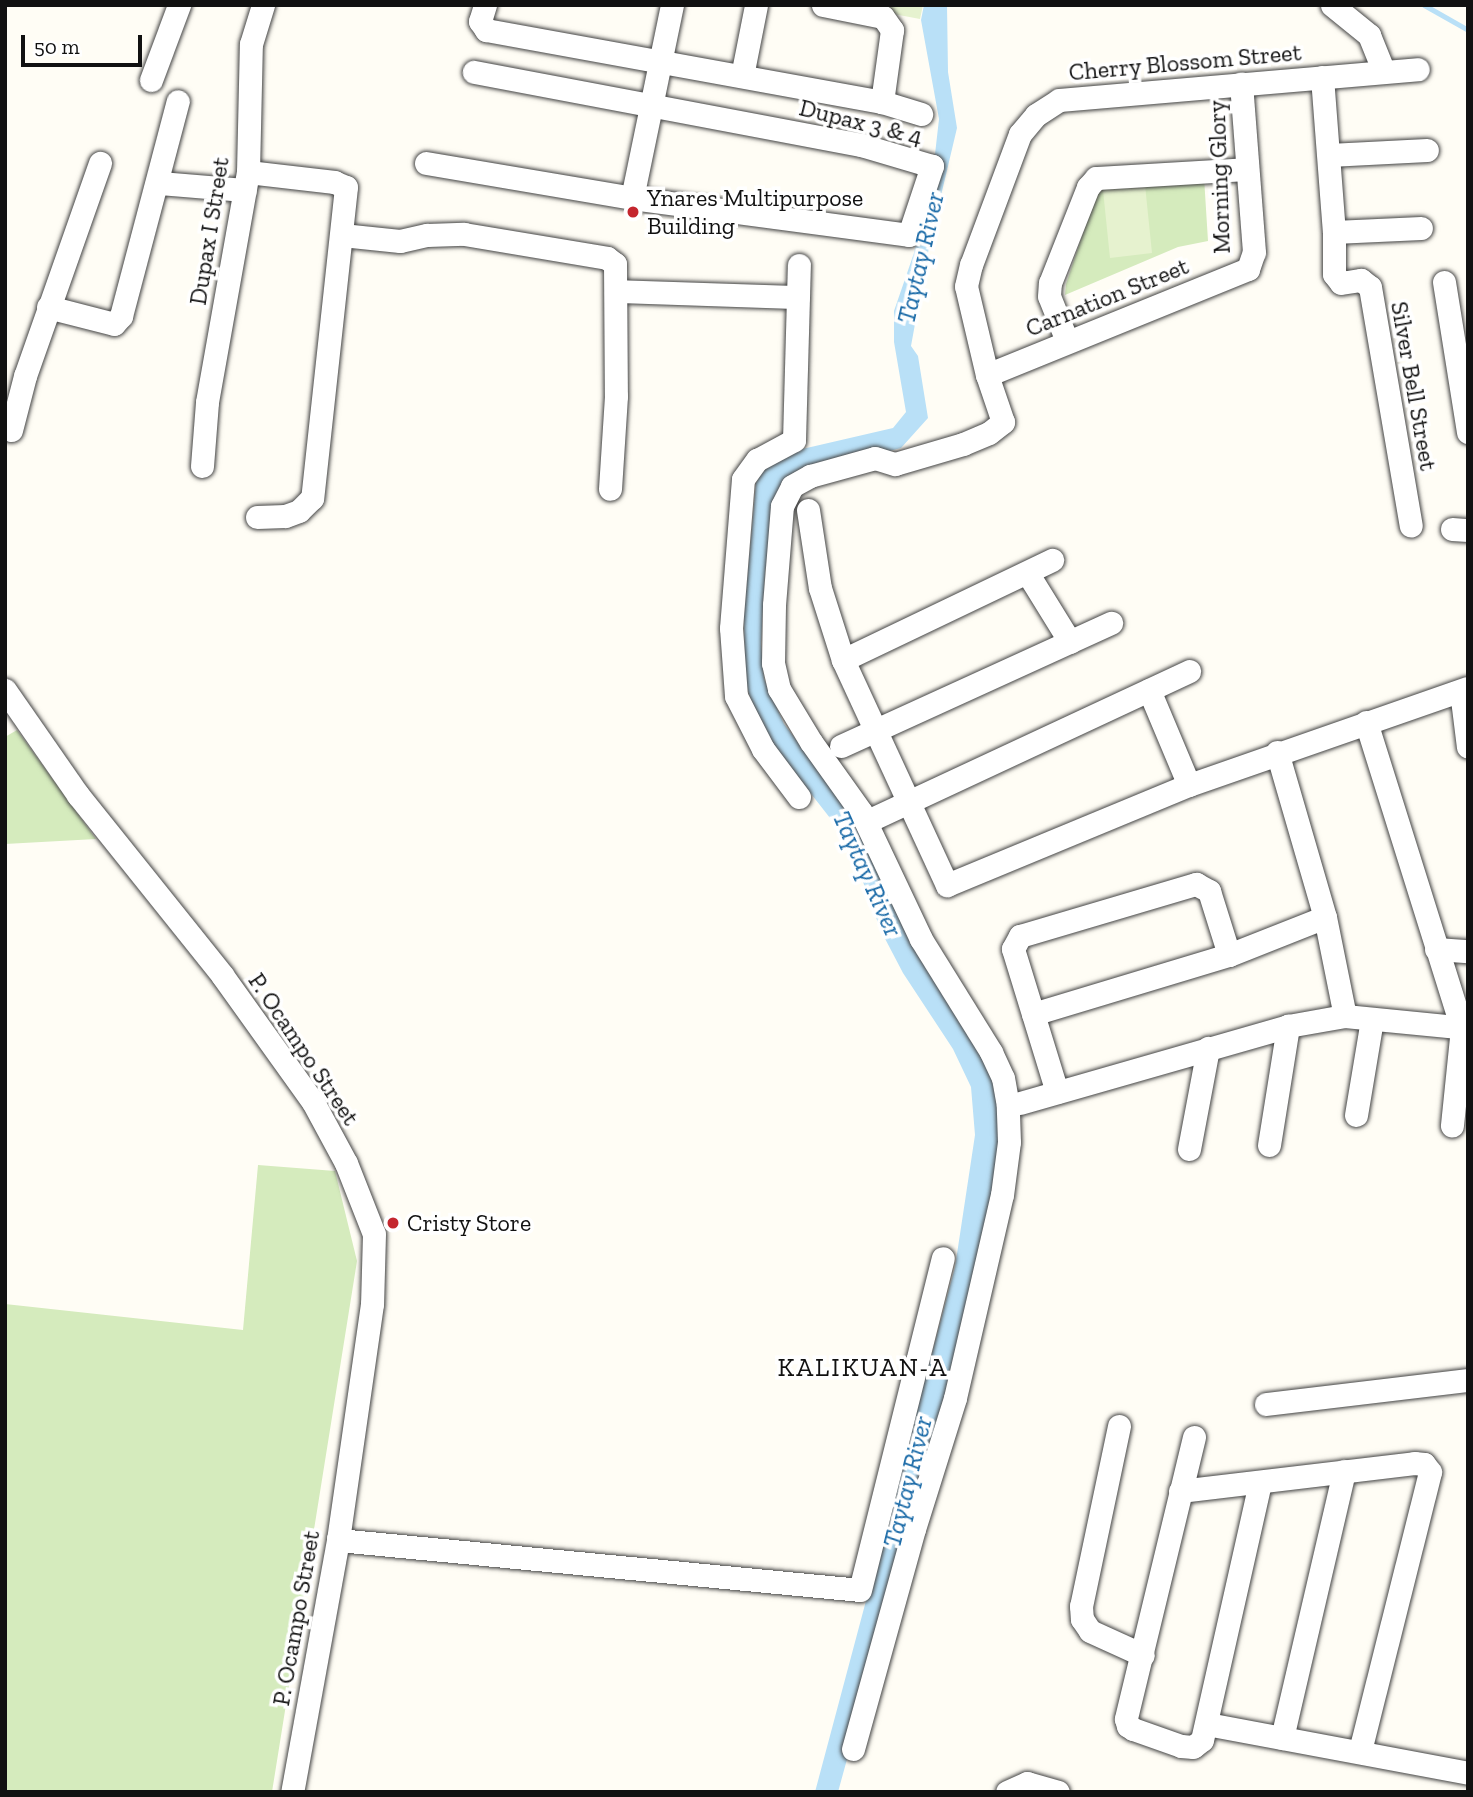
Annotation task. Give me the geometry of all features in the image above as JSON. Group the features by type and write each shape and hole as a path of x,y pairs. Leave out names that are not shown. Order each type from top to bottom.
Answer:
{"street":[{"name":"Dupax I Street","path":"202,466 207,402 246,181 251,44 263,5"},
{"path":"485,5 480,21 486,30 882,102 922,114"},
{"path":"632,198 672,5"},
{"path":"743,76 756,5"},
{"path":"823,5 883,17 892,30 882,102"},
{"path":"1332,5 1369,35 1384,71"},
{"path":"151,80 173,8"},
{"name":"Cherry Blossom Street","path":"853,1749 914,1529 955,1398 1002,1195 1009,1142 1009,1106 1003,1077 991,1052 921,939 861,812 811,742 779,689 773,663 774,606 782,506 792,486 810,476 875,458 895,464 989,433 1003,422 987,375 966,286 971,265 1020,134 1036,115 1059,100 1418,69"},
{"name":"Dupax 3 & 4","path":"426,163 632,198 909,235 932,166 861,145 474,72"},
{"name":"Silver Bell Street","path":"1322,76 1336,280 1341,283 1362,280 1370,287 1411,526"},
{"name":"Morning Glory","path":"1241,83 1254,252 1248,269"},
{"path":"48,307 114,324 121,316 159,183 178,101"},
{"path":"1329,155 1427,150"},
{"path":"11,430 25,376 48,307 100,163"},
{"path":"1067,341 1049,296 1050,283 1088,187 1096,178 1247,169"},
{"path":"159,183 334,182 346,187 312,498 299,511 285,516 257,517"},
{"path":"1334,232 1421,228"},
{"path":"342,235 400,241 427,235 464,234 607,258 615,264 616,396 610,489"},
{"path":"799,265 794,440 757,460 743,479 731,628 736,696 763,749 799,797"},
{"name":"Carnation Street","path":"987,375 1248,269"},
{"path":"1444,282 1468,432"},
{"path":"616,291 798,297"},
{"path":"808,510 820,588 843,660 947,885 1189,785 1277,752 1464,690 1468,747"},
{"path":"843,660 1028,574 1052,560"},
{"path":"1028,574 1070,642"},
{"path":"841,746 1111,623"},
{"path":"872,819 1189,671"},
{"name":"P. Ocampo Street","path":"5,690 78,795 222,975 313,1102 363,1200 374,1234 375,1265 338,1540 292,1792"},
{"path":"1149,690 1189,785"},
{"path":"1366,722 1436,949 1465,1028 1452,1125"},
{"path":"1277,752 1325,917 1345,1016"},
{"path":"1057,1093 1013,949 1020,936 1196,884 1209,891 1229,955"},
{"path":"1033,1014 1229,955 1325,917"},
{"path":"1436,949 1468,951"},
{"path":"1020,1103 1288,1026 1345,1016 1465,1028"},
{"path":"1356,1115 1373,1019"},
{"path":"1269,1145 1288,1026"},
{"path":"1189,1149 1208,1048"},
{"path":"338,1540 860,1590 943,1258"},
{"path":"1266,1404 1468,1380"},
{"path":"1119,1426 1081,1606 1082,1619 1090,1631 1143,1655"},
{"path":"1194,1437 1126,1719 1128,1726 1181,1746 1193,1747 1202,1740 1260,1482"},
{"path":"1180,1491 1414,1463 1424,1464 1430,1472 1360,1751"},
{"path":"1282,1738 1344,1471"},
{"path":"1207,1724 1468,1773"},
{"path":"1007,1792 1027,1783 1058,1792"}],"green space":[{"path":"868,5 923,5 920,19 867,9"},
{"path":"1204,177 1208,241 1178,247 1065,295 1066,284 1098,188"},
{"path":"1145,185 1152,253 1110,258 1103,190"},
{"path":"17,730 96,839 5,844 5,737"},
{"path":"258,1165 335,1171 357,1261 272,1792 5,1792 5,1304 243,1330"}],"water":[{"name":"Taytay River","path":"924,5 947,5 948,72 957,128 930,242 911,346 918,356 928,418 901,448 829,467 775,506 765,572 761,644 764,679 784,724 858,820 983,1055 1001,1099 1001,1162 920,1495 838,1792 815,1792 955,1267 975,1135 971,1087 953,1049 903,973 881,931 848,841 769,740 753,707 745,680 744,614 756,483 765,467 798,450 893,428 906,412 894,342 894,311 914,253 934,163 939,119 921,20"}],"waterway":[{"path":"1424,5 1468,30"}],"place":[{"name":"Ynares Multipurpose Building","path":"633,212"},
{"name":"Cristy Store","path":"393,1223"}],"district":[{"name":"KALIKUAN-A","path":"863,1368"}]}
